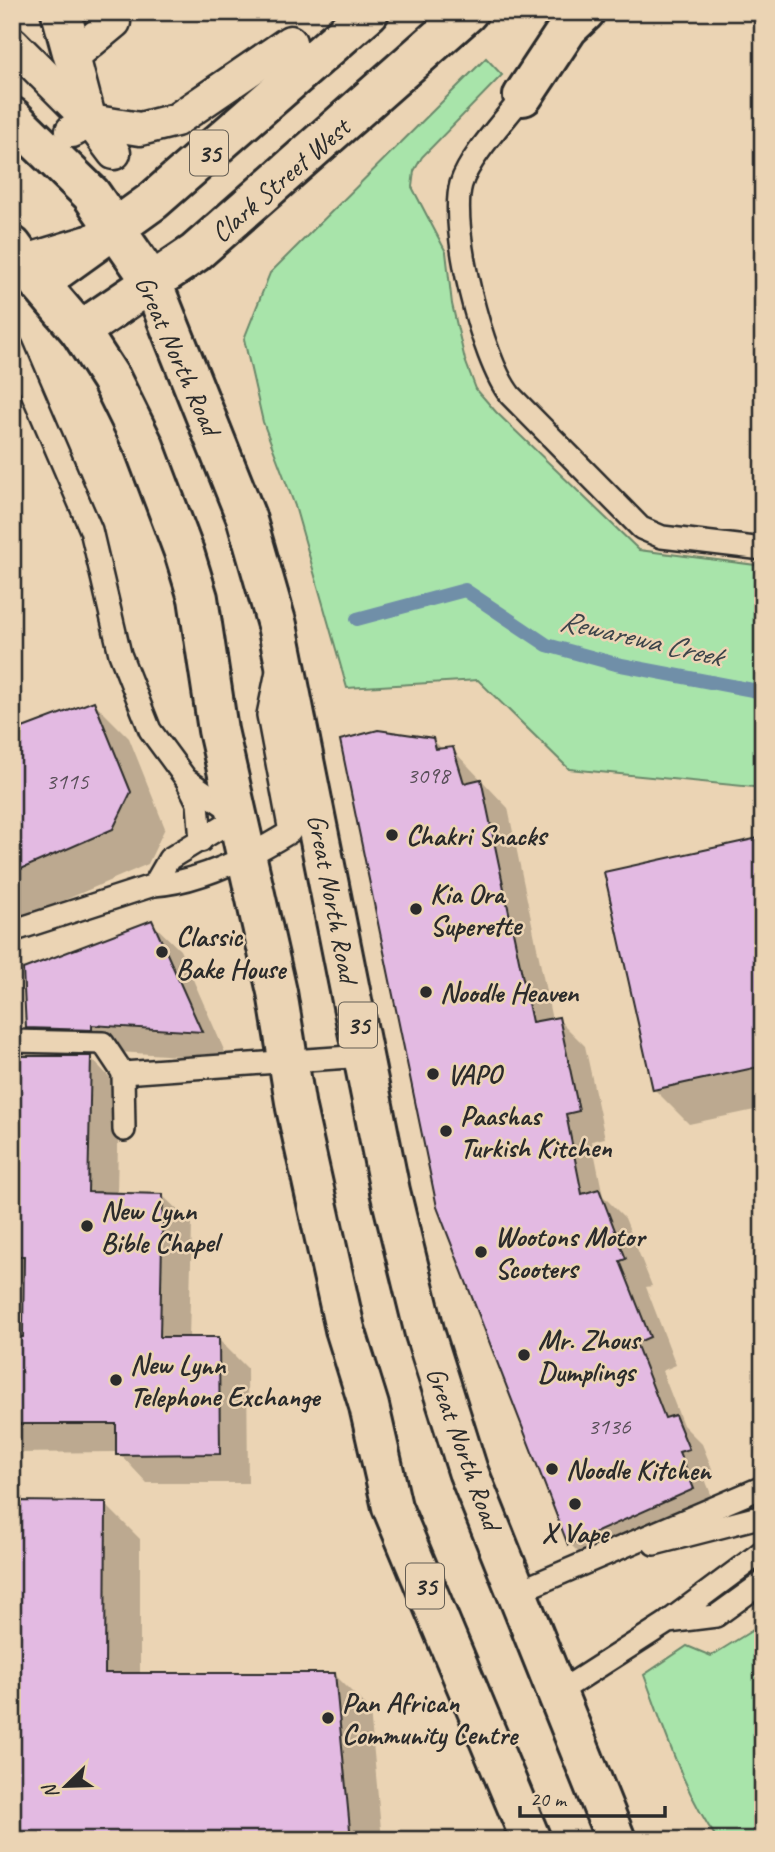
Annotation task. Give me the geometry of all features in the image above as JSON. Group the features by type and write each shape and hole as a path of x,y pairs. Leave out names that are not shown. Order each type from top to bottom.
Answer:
{"main road":[{"path":"61,12 73,56"},
{"name":"35","path":"369,12 173,183 115,229 21,261 80,331 111,379 144,446 184,552 198,598 218,730 239,816 290,1062 296,1108 345,1329 369,1406 392,1507 529,1838"},
{"path":"523,96 568,28 585,12"},
{"name":"Clark Street West","path":"80,331 202,248 465,16"},
{"name":"Great North Road","path":"12,117 91,194 152,282 246,517 282,647 390,1191 425,1334 468,1471 559,1692 616,1840"}],"street":[{"path":"81,126 73,56 114,22"},
{"path":"81,126 140,129 176,120 290,42"},
{"path":"12,43 81,126 114,153"}],"lane":[{"path":"523,96 468,168 458,202 458,226 480,330 496,374 510,395 641,528 662,537 763,549"},
{"path":"12,346 91,530 120,654 150,730 186,779 198,803 201,841"},
{"path":"12,931 154,885 192,879 247,855 290,832 268,715 282,647"},
{"path":"154,885 169,859 239,816 186,779"},
{"path":"12,1041 103,1043 123,1073 124,1130"},
{"path":"123,1073 364,1056"},
{"path":"517,1592 763,1487"},
{"path":"588,1561 763,1516"},
{"path":"559,1692 668,1622 763,1551"},
{"path":"668,1622 716,1616 763,1582"}],"green space":[{"path":"486,58 502,75 422,157 414,171 412,187 446,252 452,304 465,360 476,389 496,412 639,550 763,566 763,788 569,769 478,680 347,688 295,506 263,422 244,339 270,273"},
{"path":"753,1630 763,1645 763,1840 718,1840 685,1781 644,1675 687,1646 711,1656"}],"building":[{"path":"94,701 131,792 113,829 12,873 12,732"},
{"path":"378,730 433,738 436,749 453,747 464,783 481,779 532,1022 559,1017 579,1111 566,1114 582,1194 599,1189 626,1259 620,1261 650,1337 636,1343 665,1418 675,1415 689,1449 679,1452 694,1489 568,1545 437,1207 340,740"},
{"path":"763,837 763,1066 653,1090 604,872"},
{"path":"152,920 202,1032 92,1025 92,1030 26,1028 23,969"},
{"path":"12,1056 91,1056 88,1192 163,1194 160,1337 219,1337 220,1454 116,1455 116,1424 12,1424 12,1337 23,1337 24,1256 12,1256"},
{"path":"12,1501 106,1502 105,1673 335,1673 351,1840 12,1840"}],"waterway":[{"name":"Rewarewa Creek","path":"357,619 465,590 547,645 616,664 763,692"}],"place":[{"name":"Chakri Snacks","path":"392,835"},
{"name":"Kia Ora Superette","path":"416,909"},
{"name":"Classic Bake House","path":"162,952"},
{"name":"Noodle Heaven","path":"426,992"},
{"name":"VAPO","path":"433,1074"},
{"name":"Paashas Turkish Kitchen","path":"446,1131"},
{"name":"New Lynn Bible Chapel","path":"87,1226"},
{"name":"Wootons Motor Scooters","path":"481,1252"},
{"name":"Mr. Zhous Dumplings","path":"524,1355"},
{"name":"New Lynn Telephone Exchange","path":"116,1380"},
{"name":"Noodle Kitchen","path":"552,1469"},
{"name":"X Vape","path":"575,1504"},
{"name":"Pan African Community Centre","path":"328,1718"}]}
